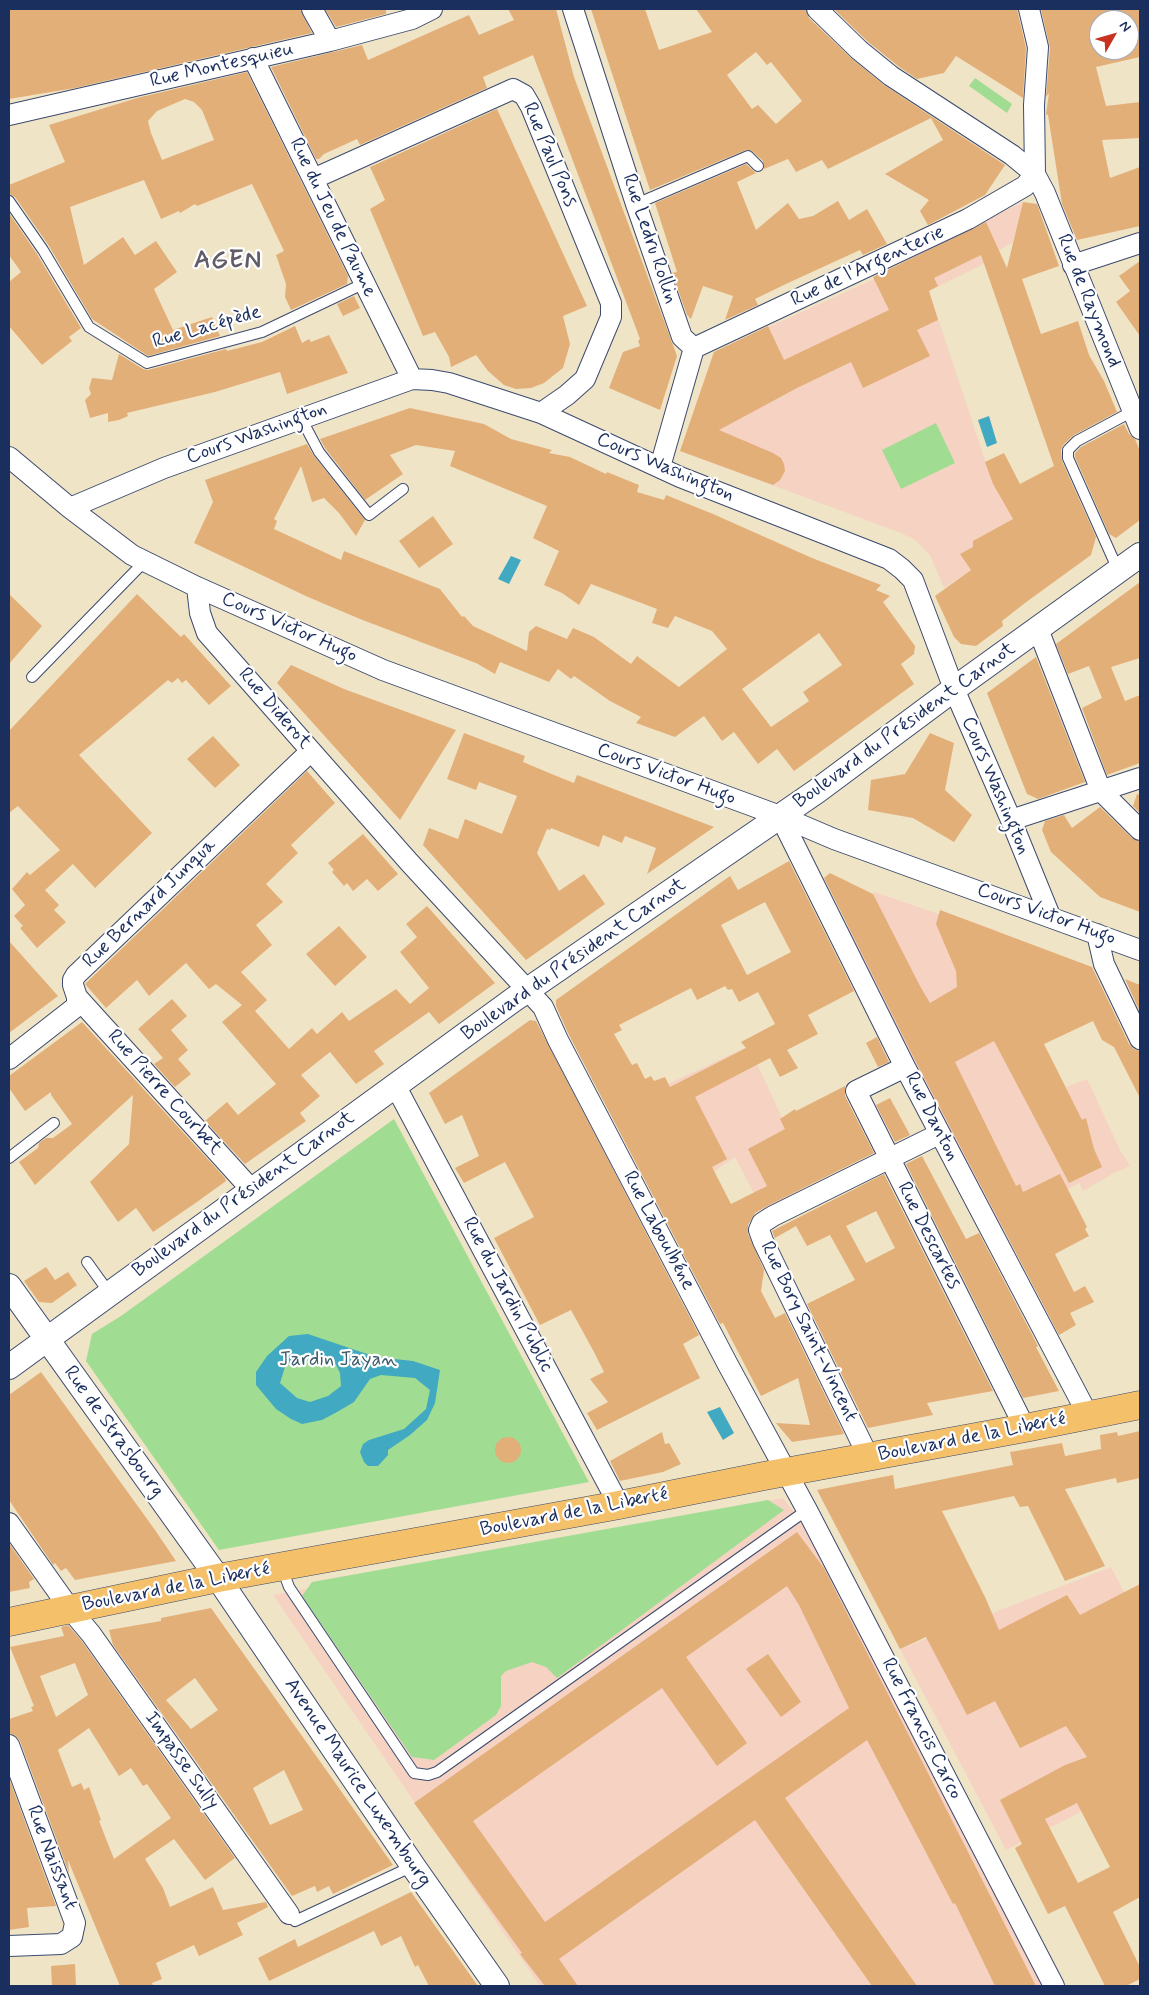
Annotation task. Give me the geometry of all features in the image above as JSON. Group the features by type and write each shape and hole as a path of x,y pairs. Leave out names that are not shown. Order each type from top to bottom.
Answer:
{"main road":[{"name":"Boulevard de la Liberté","path":"9,1622 218,1578 619,1505 1140,1405"}],"street":[{"path":"312,9 330,41"},
{"name":"Rue Montesquieu","path":"9,115 330,41 409,14 432,9"},
{"name":"Rue Ledru Rollin","path":"573,9 636,204 682,337 694,348"},
{"path":"816,9 859,50 891,76 1012,155 1035,174"},
{"path":"1029,9 1038,47 1034,104 1035,174"},
{"name":"Rue du Jeu de Paume","path":"253,58 412,379"},
{"name":"Rue Paul Pons","path":"313,179 513,89 524,95 531,107 611,303 611,317 585,379 568,395 542,413"},
{"name":"Rue de Raymond","path":"1035,174 1045,193 1136,420"},
{"name":"Rue de l'Argenterie","path":"694,348 968,219 1024,186 1035,174"},
{"path":"1073,265 1140,243"},
{"path":"660,467 694,348"},
{"name":"Cours Washington","path":"70,508 164,468 412,379 449,383 542,413 660,467 889,559 912,580 954,689 1050,916"},
{"path":"9,458 114,541 145,561 197,587"},
{"name":"Boulevard du Président Carnot","path":"9,1367 528,990 780,816 1140,555"},
{"name":"Rue Diderot","path":"197,587 200,613 207,633 423,877 528,990"},
{"name":"Cours Victor Hugo","path":"197,587 383,670 780,816 834,839 1140,950"},
{"path":"1038,629 1101,791 1140,830"},
{"name":"Rue Bernard Junqua","path":"9,1059 76,1006 77,996 72,985 76,975 311,751"},
{"path":"1011,820 1140,778"},
{"name":"Rue Danton","path":"780,816 905,1067 1088,1415"},
{"path":"1097,934 1104,964 1140,1039"},
{"name":"Rue Laboulbéne","path":"528,990 543,1007 558,1040 787,1473"},
{"name":"Rue Pierre Courbet","path":"77,996 252,1189"},
{"name":"Rue Descartes","path":"905,1067 856,1091 1025,1428"},
{"name":"Rue du Jardin Public","path":"395,1086 619,1505"},
{"name":"Rue Bory Saint-Vincent","path":"869,1458 759,1230 762,1223 773,1216 940,1134"},
{"name":"Rue de Strasbourg","path":"9,1286 218,1578"},
{"name":"Rue Francis Carco","path":"787,1473 1054,1986"},
{"name":"Impasse Sully","path":"9,1523 70,1609 91,1634 289,1914"},
{"name":"Avenue Maurice Luxembourg","path":"218,1578 413,1866 497,1986"},
{"name":"Rue Naissant","path":"9,1745 75,1923 72,1937 61,1944 9,1946"}],"lane":[{"path":"636,204 748,156 758,166"},
{"name":"Rue Lacépède","path":"9,201 43,250 89,327 147,363 262,332 364,283"},
{"path":"300,418 319,452 369,515 403,489"},
{"path":"1118,570 1068,458 1069,447 1077,440 1136,420"},
{"path":"32,677 145,561"},
{"path":"9,1158 54,1123"},
{"path":"87,1262 110,1294"},
{"path":"282,1567 289,1587 414,1773 428,1776 437,1772 807,1510"},
{"path":"289,1914 295,1921 413,1866"}],"shaded area":[{"path":"1023,202 1013,242 993,254 984,264 929,291 993,484 1013,519 981,537 983,541 961,554 971,570 944,588 930,555 915,540 901,533 680,451 714,352 874,279 923,255 921,250"},
{"path":"874,892 998,931 992,947 1066,1087 1087,1079 1120,1150 1130,1166 1083,1191 1079,1183 997,1229 845,928 862,917"},
{"path":"749,1046 812,1183 763,1211 735,1157 710,1174 668,1084"},
{"path":"783,1498 809,1532 1047,1986 540,1986 273,1595"},
{"path":"1111,1567 1140,1623 1140,1782 1006,1850 900,1649"}],"green space":[{"path":"975,78 1012,104 1007,113 969,86"},
{"path":"936,423 955,463 901,489 882,450"},
{"name":"Jardin Jayan","path":"394,1119 589,1482 219,1550 86,1361 92,1334 121,1316"},
{"path":"768,1500 784,1510 557,1678 546,1667 532,1662 506,1671 501,1676 501,1706 496,1715 434,1760 412,1757 302,1596 312,1582"}],"water":[{"path":"989,416 997,443 987,447 978,420"},
{"path":"511,556 521,560 509,584 498,579"},
{"path":"308,1334 376,1357 413,1361 440,1370 435,1403 427,1420 410,1435 388,1450 388,1455 378,1466 368,1466 360,1452 363,1444 369,1440 404,1429 426,1409 430,1390 415,1378 381,1375 370,1379 354,1402 322,1420 302,1424 276,1409 256,1385 256,1372 267,1356 289,1336","holes":["299,1355 320,1357 336,1365 340,1373 341,1386 328,1396 310,1402 297,1398 280,1383 285,1367"]},
{"path":"720,1407 734,1433 723,1440 707,1412"}],"building":[{"path":"9,9 300,9 312,33 75,88 9,99"},
{"path":"325,9 386,9 386,14 336,27"},
{"path":"508,9 556,9 574,77 677,356 660,410 609,388 623,352 640,346 638,341 640,339 533,55 483,77 487,88 360,145 357,139 324,154 319,159 316,159 271,67 362,45 368,60 469,15 479,35 514,20"},
{"path":"591,9 645,9 659,50 712,32 696,9 805,9 809,18 851,58 884,85 1005,165 985,195 928,225 920,211 929,200 885,174 943,140 931,118 828,169 822,160 796,172 788,159 764,169 763,161 752,151 746,150 650,190","holes":["756,52 767,65 771,62 802,101 776,124 758,105 752,109 727,75"]},
{"path":"834,9 1017,9 1026,48 1023,98 956,56 944,73 917,79 867,41"},
{"path":"1041,9 1140,9 1139,57 1139,10 1089,10 1089,60 1127,60 1096,67 1106,106 1140,102 1140,138 1102,140 1110,178 1140,167 1140,226 1077,240 1062,204 1048,115 1046,114 1049,93 1046,97 1050,48"},
{"path":"247,72 348,276 347,284 291,310 285,297 286,284 276,255 284,251 252,184 197,206 195,204 180,213 179,211 161,219 144,180 70,207 84,265 123,237 135,255 156,241 177,272 154,289 173,330 212,317 220,336 148,356 92,319 49,246 15,197 9,194 9,185 65,162 49,125 137,98","holes":["185,99 194,102 202,110 214,140 162,160 148,121 157,111"]},
{"path":"497,109 587,306 563,316 570,344 563,368 544,383 531,388 516,389 504,385 488,371 476,355 451,367 449,357 435,332 423,336 370,209 385,200 370,167"},
{"path":"746,164 756,173 737,182 756,230 788,203 799,219 813,216 838,201 849,220 867,209 887,244 863,255 860,250 788,283 755,299 758,305 725,320 733,296 703,286 691,319 687,315 672,273 677,272 655,203"},
{"path":"1023,202 1037,204 1059,266 1022,279 1041,334 1078,321 1089,355 1104,381 1117,412 1074,435 1063,445 1061,450 1062,461 1096,537 1091,555 1002,621 1003,626 976,646 961,644 954,637 935,596 971,570 960,554 973,547 973,541 1013,519 993,484 985,462 1004,453 1020,484 1054,466 981,255 934,278 938,286 929,291 938,320 917,330 930,356 863,388 851,362 797,388 719,430 781,458 785,471 780,480 773,485 680,451 714,352 768,326 784,360 889,310 873,277 986,222 1007,268"},
{"path":"9,213 37,254 81,328 69,337 72,341 42,365 9,326 9,282 21,272 9,255"},
{"path":"1140,261 1140,336 1116,302 1130,291 1119,276"},
{"path":"354,296 360,308 343,316 337,304"},
{"path":"295,326 302,343 309,339 311,342 329,335 348,373 287,394 280,372 215,392 127,413 128,416 119,420 108,422 108,413 90,418 85,400 91,394 89,388 92,378 112,380 119,354 143,369 148,370 226,349 227,351 262,342"},
{"path":"410,408 484,424 511,439 552,450 549,453 570,457 606,474 607,472 639,485 637,492 664,500 666,495 713,514 812,558 881,585 876,590 890,596 883,602 915,646 914,654 901,664 914,684 794,771 777,749 758,764 734,732 722,741 704,716 675,737 636,723 641,717 610,701 574,676 571,679 558,669 549,682 500,662 495,674 476,663 308,597 194,543 213,502 205,480 307,444 314,456 365,520 356,536 339,513 324,498 312,502 301,466 274,519 277,521 274,529 341,560 344,551 440,589 462,617 464,616 473,626 527,651 529,632 536,626 567,639 573,628 594,637 631,664 637,656 679,687 727,649 712,631 675,616 668,628 652,623 657,609 591,584 579,605 562,593 544,585 559,551 533,538 547,506 450,466 455,451 416,445 390,455 403,474 365,500 320,439","holes":["819,633 842,665 803,692 809,701 771,727 742,689"]},
{"path":"1124,424 1129,434 1135,439 1140,451 1140,520 1116,538 1109,534 1075,457 1075,453 1081,447"},
{"path":"433,516 453,544 419,568 399,541"},
{"path":"1140,582 1140,658 1111,667 1125,701 1140,695 1140,763 1107,775 1082,708 1102,698 1089,666 1068,674 1056,644"},
{"path":"9,594 42,626 9,664"},
{"path":"137,594 181,637 184,634 231,686 209,705 186,680 182,683 178,678 172,683 168,680 79,755 152,833 95,888 73,864 45,890 59,905 54,910 66,922 37,948 20,928 23,926 14,916 25,905 12,889 27,872 30,875 60,850 18,806 9,813 9,731"},
{"path":"1036,657 1085,782 1038,799 1027,794 987,693"},
{"path":"291,665 344,689 456,730 400,820 277,683"},
{"path":"464,733 525,756 523,762 574,783 577,775 714,827 647,874 656,848 625,836 622,843 603,835 599,847 551,828 550,830 547,829 537,853 559,891 584,874 605,904 526,960 423,845 429,828 458,839 465,819 502,834 517,796 479,782 476,790 447,779"},
{"path":"930,733 954,743 945,790 972,815 954,842 913,818 868,810 871,780 905,774"},
{"path":"213,736 240,765 215,788 187,759"},
{"path":"307,771 335,803 291,845 298,853 266,884 283,902 256,925 272,945 241,972 267,1000 255,1011 289,1049 312,1028 317,1034 342,1012 349,1021 396,989 410,1004 429,988 400,952 417,937 406,924 427,906 495,983 439,1024 429,1012 374,1051 384,1064 356,1084 330,1052 301,1075 320,1096 300,1113 306,1121 245,1164 205,1121 227,1102 238,1115 276,1084 222,1022 242,1005 216,984 209,989 186,963 149,996 137,980 106,1008 85,984"},
{"path":"1137,794 1140,795 1140,813 1133,806"},
{"path":"1100,807 1132,838 1140,842 1140,912 1100,897 1051,852 1042,830 1045,821 1064,815 1072,828"},
{"path":"363,834 398,874 378,891 367,879 353,891 347,883 344,886 332,872 334,870 328,863"},
{"path":"789,861 854,991 808,1015 818,1034 787,1050 798,1068 780,1077 770,1058 695,1097 727,1159 712,1167 731,1204 767,1186 748,1149 785,1129 780,1119 795,1109 796,1111 845,1086 845,1096 874,1153 767,1206 755,1213 748,1225 748,1234 764,1270 761,1291 775,1318 785,1313 844,1434 792,1442 776,1423 810,1425 798,1378 761,1396 723,1323 720,1324 569,1035 556,1006 556,1000 730,876 738,890","holes":["765,902 791,952 747,975 721,925","725,986 728,990 732,989 739,1002 758,992 775,1024 741,1042 746,1048 670,1087 665,1077 654,1081 651,1076 645,1079 637,1063 632,1065 614,1034 622,1030 619,1025 691,988 697,1000"]},
{"path":"830,873 873,894 930,1003 957,987 956,971 936,924 940,910 1092,967 1129,1044 1134,1049 1140,1051 1140,1098 1114,1047 1102,1040 1093,1021 1044,1044 1082,1120 1086,1118 1094,1149 1102,1167 1069,1183 994,1041 955,1062 1016,1186 1020,1184 1023,1192 1060,1174 1087,1227 1085,1229 1089,1236 1055,1254 1074,1292 1085,1286 1094,1302 1070,1313 1076,1325 1059,1335 916,1062 824,878"},
{"path":"339,926 367,957 335,986 306,954"},
{"path":"9,941 58,996 9,1033"},
{"path":"1125,979 1140,985 1140,1012"},
{"path":"172,999 187,1016 171,1030 188,1050 178,1059 191,1074 175,1087 154,1064 163,1058 138,1029"},
{"path":"530,1020 536,1021 699,1335 683,1344 700,1378 597,1430 587,1413 608,1402 590,1379 604,1372 594,1352 571,1310 540,1325 494,1238 534,1217 505,1162 464,1183 455,1168 479,1156 462,1115 445,1124 429,1093"},
{"path":"82,1022 225,1178 226,1181 153,1232 136,1208 118,1222 90,1182 129,1144 133,1095 35,1185 19,1162 38,1148 39,1143 46,1138 53,1138 72,1124 51,1095 51,1092 25,1111 9,1088 9,1076"},
{"path":"877,1037 889,1062 878,1067 866,1043"},
{"path":"890,1098 910,1135 895,1142 876,1105"},
{"path":"922,1156 966,1239 979,1233 1038,1346 1036,1347 1059,1391 1023,1398 906,1164"},
{"path":"884,1174 993,1391 927,1403 933,1415 868,1428 807,1304 855,1280 830,1235 807,1246 796,1226 775,1238 772,1231","holes":["876,1211 895,1248 866,1263 846,1226"]},
{"path":"46,1267 55,1280 68,1272 77,1285 52,1303 39,1302 24,1281"},
{"path":"41,1372 176,1561 75,1580 66,1568 61,1571 55,1563 53,1565 9,1500 9,1395"},
{"path":"1140,1431 1140,1478 1117,1483 1116,1478 1065,1489 1105,1566 1065,1581 1028,1506 1020,1507 1014,1496 942,1511 986,1599 999,1630 1067,1595 1080,1615 1140,1584 1140,1897 1113,1912 1140,1967 1140,1979 1126,1986 1105,1986 1065,1906 1048,1914 1015,1848 1022,1844 1000,1800 1065,1765 1087,1757 1066,1726 1020,1748 995,1701 967,1715 926,1637 900,1649 817,1490 893,1475 895,1489 1013,1465 1010,1452 1062,1443 1065,1456 1101,1449 1100,1435 1117,1432 1118,1436","holes":["1077,1803 1110,1867 1078,1883 1045,1819"]},
{"path":"662,1432 665,1444 669,1443 681,1464 663,1472 620,1481 610,1461"},
{"path":"508,1437 517,1441 521,1450 517,1459 508,1463 499,1459 495,1450 499,1441"},
{"path":"797,1532 824,1568 1036,1986 995,1986 955,1903 953,1904 867,1740 785,1798 917,1986 872,1986 755,1820 559,1959 578,1986 545,1986 520,1954 522,1953 414,1803","holes":["787,1586 799,1605 849,1708 545,1922 473,1821 662,1688 717,1766 747,1743 686,1657"]},
{"path":"9,1543 34,1579 29,1582 30,1588 9,1592"},
{"path":"211,1608 393,1865 333,1894 329,1886 317,1892 315,1886 292,1896 113,1645 109,1630 161,1621 161,1618","holes":["195,1678 218,1710 191,1729 166,1700","284,1770 303,1810 270,1825 253,1788"]},
{"path":"68,1625 81,1640 235,1858 205,1880 174,1839 145,1859 163,1888 170,1907 213,1887 223,1910 266,1902 268,1907 237,1923 243,1935 199,1956 194,1945 156,1963 162,1979 152,1983 153,1986 120,1986 68,1860 69,1873 20,1741 16,1736 9,1733 9,1719 33,1711 31,1707 34,1706 10,1647 64,1636 61,1627","holes":["75,1663 88,1695 56,1717 40,1676","89,1728 119,1776 131,1768 143,1786 147,1784 171,1818 114,1859 99,1821 101,1820 89,1787 84,1790 81,1783 72,1787 58,1750"]},
{"path":"768,1654 801,1702 781,1717 746,1669"},
{"path":"9,1778 56,1906 27,1908 29,1927 9,1930"},
{"path":"411,1892 478,1986 429,1986 418,1965 415,1967 401,1936 381,1946 374,1931 269,1981 258,1958 295,1939 298,1947"},
{"path":"75,1964 76,1986 52,1986 51,1966"}],"district":[{"name":"AGEN","path":"228,262"}]}
